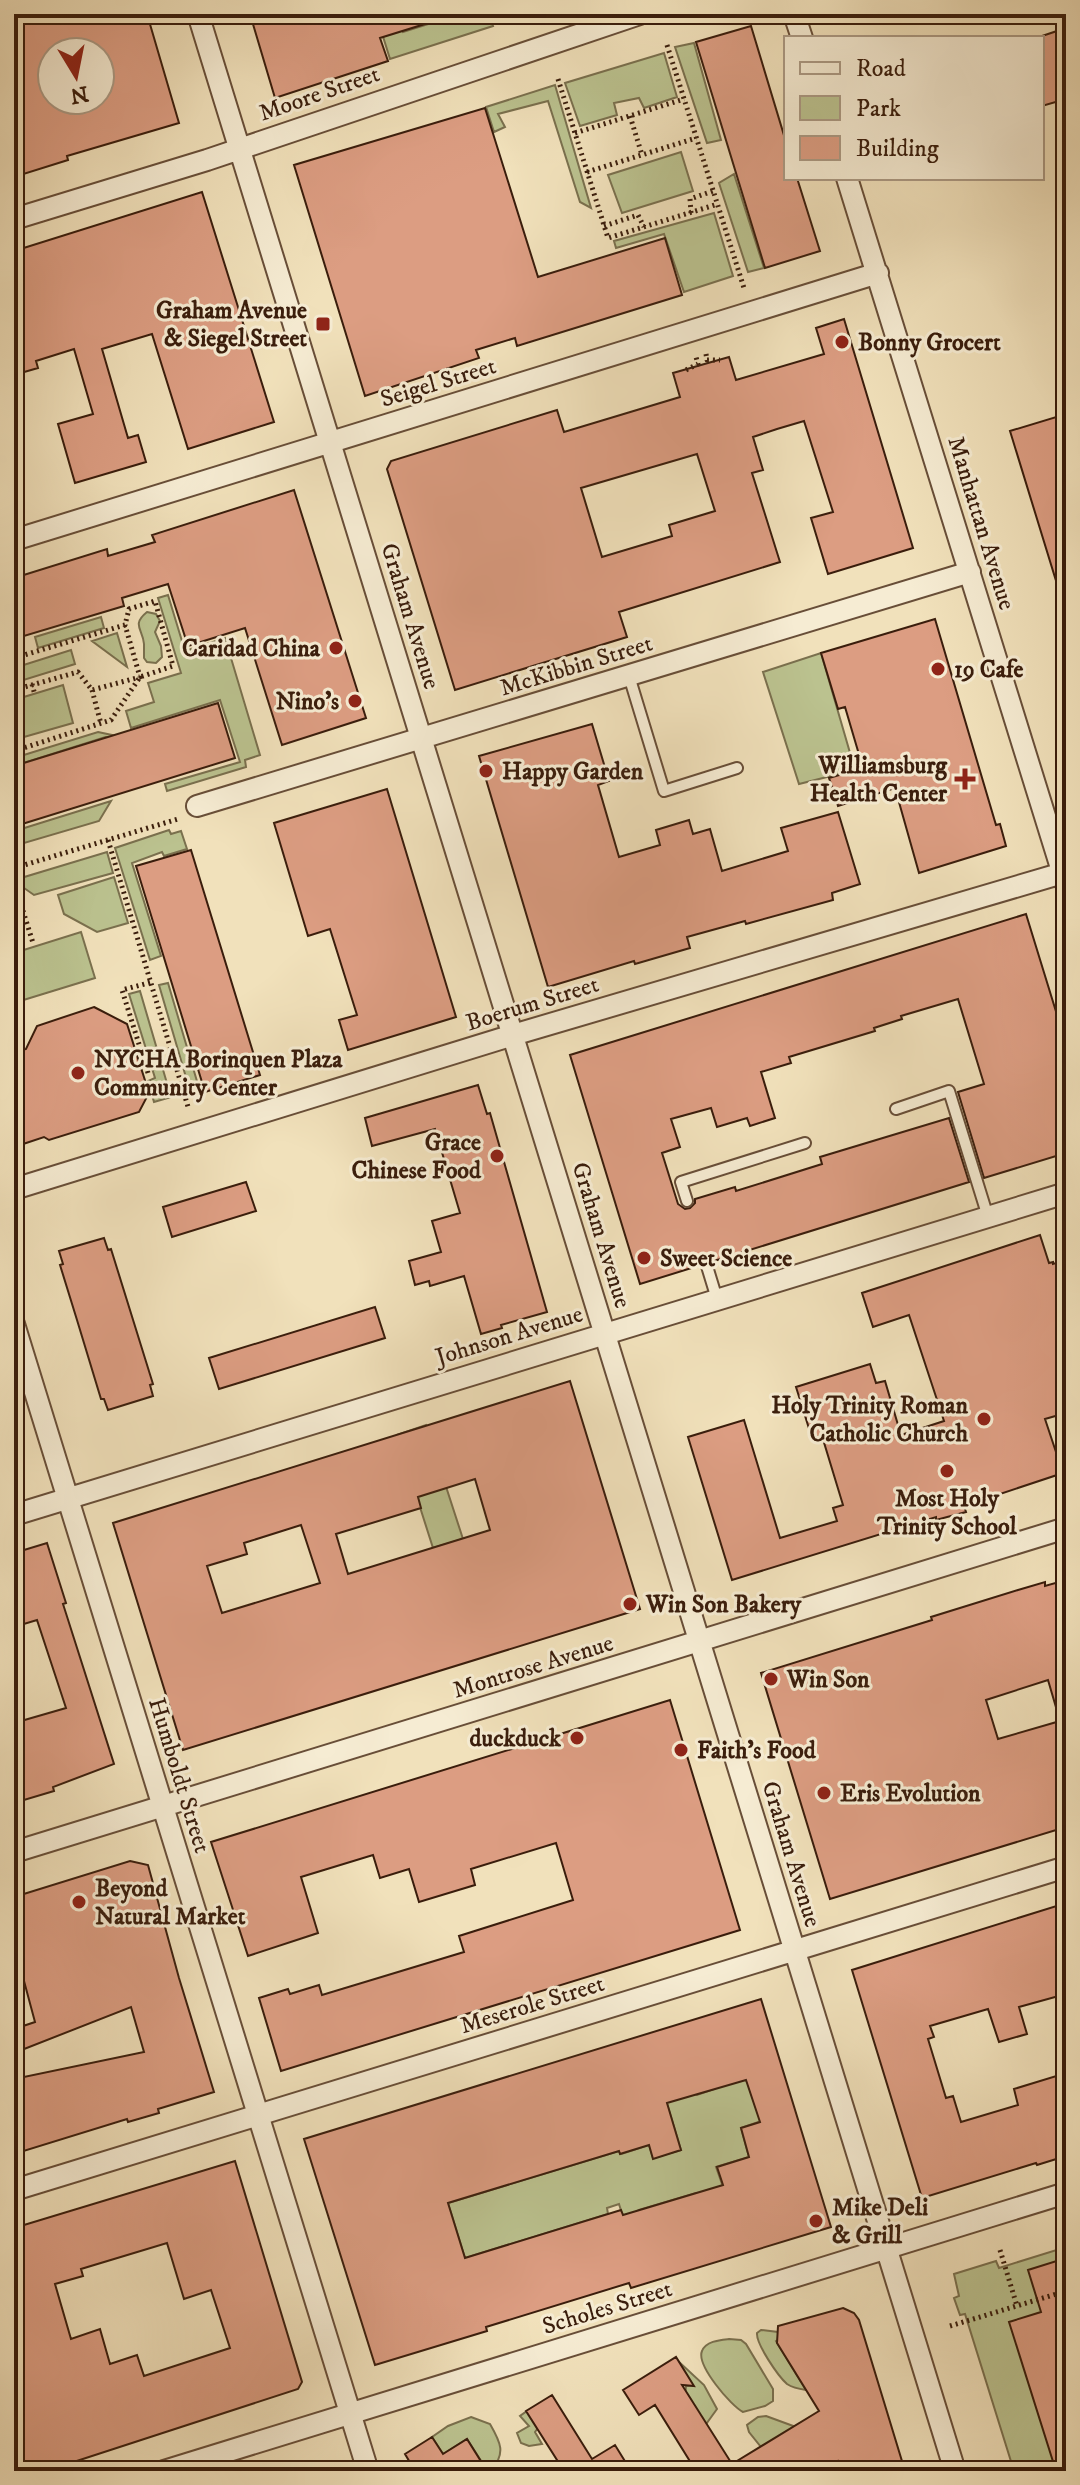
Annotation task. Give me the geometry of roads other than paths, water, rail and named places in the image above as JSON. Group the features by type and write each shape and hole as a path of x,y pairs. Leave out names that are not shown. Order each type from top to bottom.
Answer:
{"street":[{"name":"Graham Avenue","path":"198,14 955,2471"},
{"name":"Moore Street","path":"14,219 240,148 640,14"},
{"path":"794,14 801,36"},
{"name":"Manhattan Avenue","path":"848,180 1065,876"},
{"name":"Seigel Street","path":"14,540 878,273"},
{"name":"McKibbin Street","path":"197,806 970,572"},
{"name":"Boerum Street","path":"14,1189 513,1035 1065,876"},
{"name":"Johnson Avenue","path":"14,1515 1066,1193"},
{"name":"Humboldt Street","path":"14,1324 368,2471"},
{"name":"Montrose Avenue","path":"14,1852 1066,1528"},
{"name":"Meserole Street","path":"14,2190 1066,1867"},
{"name":"Scholes Street","path":"164,2471 1066,2193"}],"lane":[{"path":"629,676 664,791 737,768"},
{"path":"896,1109 949,1091 988,1217"},
{"path":"687,1201 681,1182 805,1143"},
{"path":"706,1263 717,1299"}],"place":[{"name":"Graham Avenue & Siegel Street","path":"323,324"},
{"name":"Bonny Grocert","path":"842,342"},
{"name":"Caridad China","path":"336,648"},
{"name":"19 Cafe","path":"938,669"},
{"name":"Nino's","path":"355,701"},
{"name":"Happy Garden","path":"486,771"},
{"name":"Williamsburg Health Center","path":"965,779"},
{"name":"NYCHA Borinquen Plaza Community Center","path":"78,1073"},
{"name":"Grace Chinese Food","path":"497,1156"},
{"name":"Sweet Science","path":"644,1258"},
{"name":"Holy Trinity Roman Catholic Church","path":"984,1419"},
{"name":"Most Holy Trinity School","path":"947,1471"},
{"name":"Win Son Bakery","path":"630,1604"},
{"name":"Win Son","path":"771,1679"},
{"name":"duckduck","path":"577,1738"},
{"name":"Faith's Food","path":"681,1750"},
{"name":"Eris Evolution","path":"824,1793"},
{"name":"Beyond Natural Market","path":"79,1902"},
{"name":"Mike Deli & Grill","path":"816,2221"}]}
